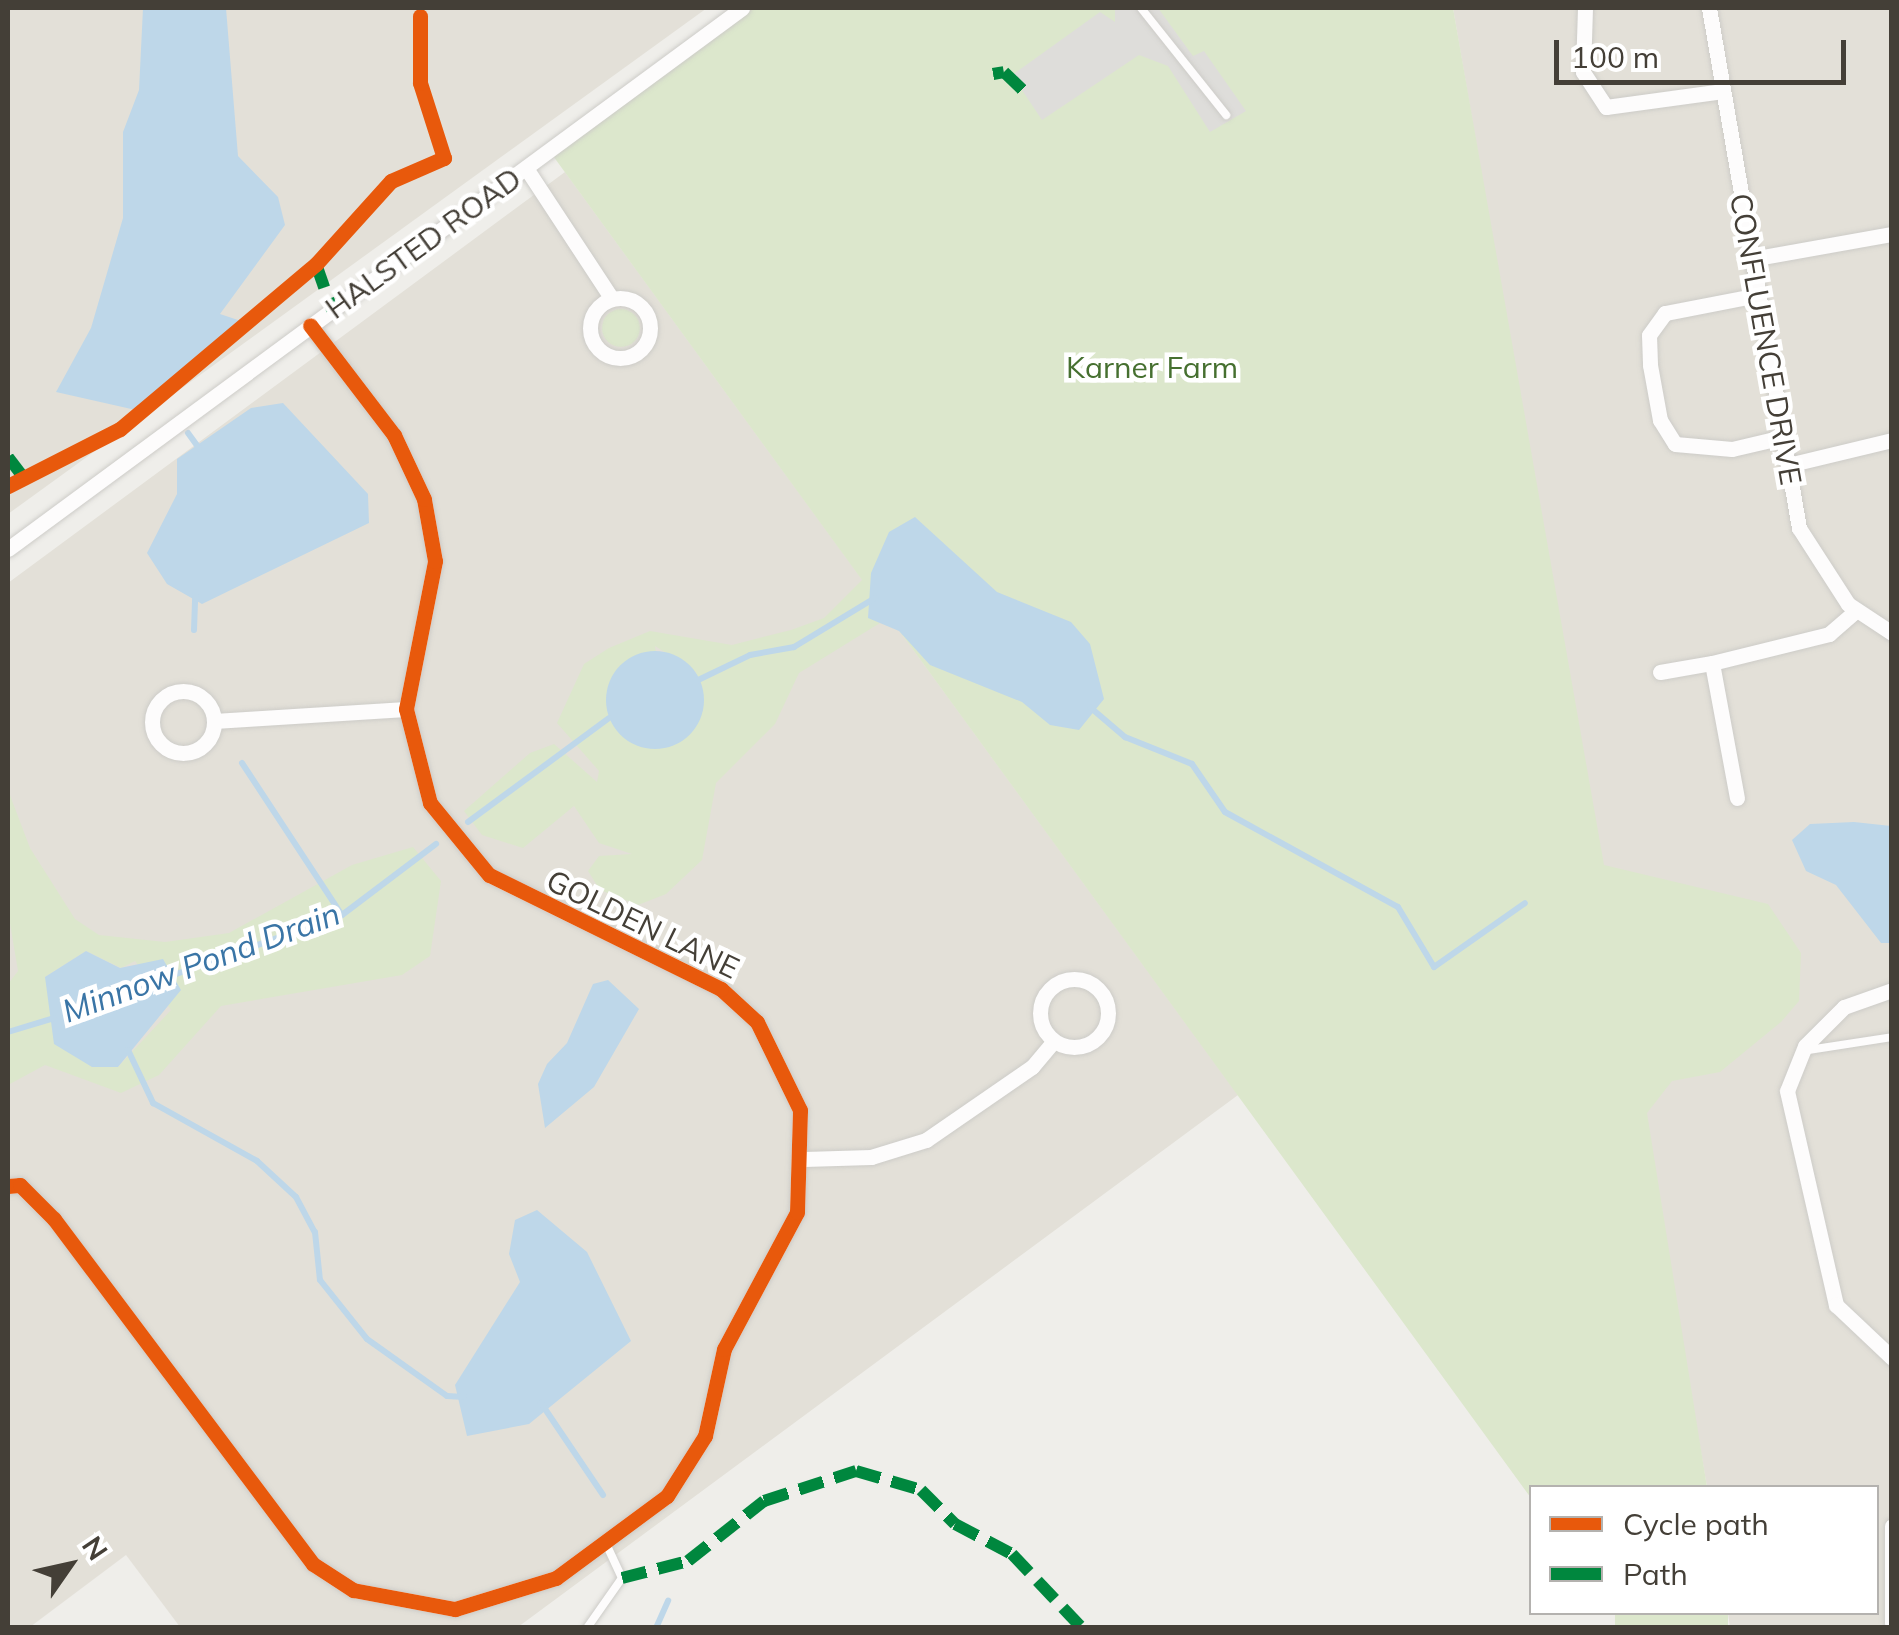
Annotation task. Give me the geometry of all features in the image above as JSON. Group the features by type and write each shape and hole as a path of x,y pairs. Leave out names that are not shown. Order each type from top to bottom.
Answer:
{"street":[{"name":"HALSTED ROAD","path":"8,549 742,8"},
{"path":"1585,8 1583,72 1606,107 1724,91"},
{"name":"CONFLUENCE DRIVE","path":"1709,8 1799,528 1854,611 1892,633"},
{"path":"526,168 610,296"},
{"path":"1751,259 1892,234"},
{"path":"1758,295 1665,313 1649,335 1650,365 1660,420 1675,444 1732,449 1783,436"},
{"name":"GOLDEN LANE","path":"8,1186 20,1184 54,1219 278,1525 334,1580 419,1606 486,1606 556,1578 667,1496 706,1436 724,1348 785,1245 804,1159 792,1084 757,1022 721,989 523,896 466,855 430,804 406,709 435,561 424,500 394,435 310,325"},
{"path":"1788,464 1892,440"},
{"path":"1660,672 1829,634 1854,611"},
{"path":"1712,663 1737,798"},
{"path":"185,690 202,697 214,721 204,746 185,753 158,740 152,721 158,704 185,690"},
{"path":"214,721 406,709"},
{"path":"1058,982 1090,982 1106,999 1106,1027 1080,1047 1054,1041 1040,1020 1042,999 1058,982"},
{"path":"1892,990 1859,996 1802,1052 1787,1091 1836,1305 1892,1358"},
{"path":"804,1159 871,1157 926,1140 1032,1067 1054,1041"},
{"path":"1892,1526 1892,1623"}],"lane":[{"path":"1141,8 1226,115"},
{"path":"1802,1052 1892,1038"},
{"path":"587,1628 622,1578 606,1544"}],"shaded area":[{"path":"8,8 707,8 8,514"},
{"path":"1115,8 1158,8 1193,56 1204,51 1246,111 1210,132 1168,66 1139,55 1042,120 1012,75 1100,12 1115,22"},
{"path":"1453,8 1891,8 1891,1627 1730,1627 1728,1615 1879,1615 1879,1485 1707,1485"},
{"path":"565,172 1238,1095 518,1627 180,1627 126,1555 30,1627 8,1627 8,583"}],"green space":[{"name":"Karner Farm","path":"742,8 1453,8 1604,865 1768,904 1801,953 1799,1001 1781,1022 1720,1072 1672,1081 1647,1113 1707,1485 1529,1485 1529,1495 871,592 868,617 880,623 799,673 775,724 716,783 702,860 666,894 638,905 600,890 588,871 599,856 632,854 599,843 574,806 523,848 482,835 464,811 530,753 554,744 597,782 599,771 557,723 584,664 609,648 650,631 732,645 791,630 824,618 862,580 548,149","holes":["655,646 696,672 671,743"]},
{"path":"621,309 634,315 640,328 634,341 621,347 608,341 602,328 608,315"},
{"path":"8,790 30,848 75,919 99,935 165,942 229,933 352,865 413,847 441,881 430,956 402,975 221,1006 159,1075 121,1093 45,1065 8,1085 8,984 18,971 8,912","holes":["86,951 121,968 135,961 171,1010 118,1067 45,977"]},
{"path":"1615,1615 1728,1615 1728,1628 1615,1628"}],"water":[{"path":"143,8 226,8 238,156 278,197 285,225 220,314 250,324 149,413 56,392 91,328 123,218 123,132 139,90"},
{"path":"283,403 368,494 369,523 202,604 167,584 147,553 177,494 177,459 251,408"},
{"path":"915,517 997,592 1071,622 1090,644 1104,699 1079,730 1050,725 1022,702 930,665 899,631 868,618 871,573 889,532"},
{"path":"655,651 674,655 689,666 700,681 704,700 700,719 689,734 674,745 655,749 636,745 621,734 610,719 606,700 610,681 621,666 636,655"},
{"path":"1854,822 1891,826 1891,943 1881,943 1836,885 1806,871 1792,840 1810,824"},
{"path":"86,951 120,968 163,959 181,990 118,1067 92,1067 54,1044 45,977"},
{"path":"608,980 639,1009 594,1087 545,1128 538,1084 547,1064 567,1043 593,984"},
{"path":"537,1210 587,1252 631,1341 529,1424 467,1436 455,1385 520,1282 509,1254 515,1220"}],"waterway":[{"path":"188,433 199,448"},
{"path":"194,630 195,592"},
{"name":"Minnow Pond Drain","path":"694,682 750,655 794,647 875,598"},
{"name":"Minnow Pond Drain","path":"1091,708 1125,737 1192,764 1225,812 1398,907 1434,967 1525,903"},
{"name":"Minnow Pond Drain","path":"468,822 609,718"},
{"path":"242,763 342,915"},
{"name":"Minnow Pond Drain","path":"165,978 342,915 436,844"},
{"name":"Minnow Pond Drain","path":"8,1032 54,1018"},
{"path":"128,1050 153,1103 257,1161 296,1197 315,1232 320,1280 367,1339 447,1396 464,1397"},
{"path":"541,1403 603,1495"},
{"path":"656,1628 668,1601"}],"marked path":[{"path":"993,74 1004,72 1029,96"},
{"path":"316,264 332,310"},
{"path":"8,457 23,477"},
{"path":"622,1578 688,1561 764,1501 856,1471 921,1490 955,1524 1012,1554 1082,1628"}],"cycle path":[{"path":"8,486 120,429 316,264 391,181 444,158 420,83 420,16"},
{"path":"8,1186 20,1185 54,1219 313,1564 353,1590 455,1609 556,1578 667,1496 705,1436 724,1349 797,1212 800,1110 757,1022 721,989 489,875 430,803 406,709 435,561 424,499 394,435 310,325"}]}
